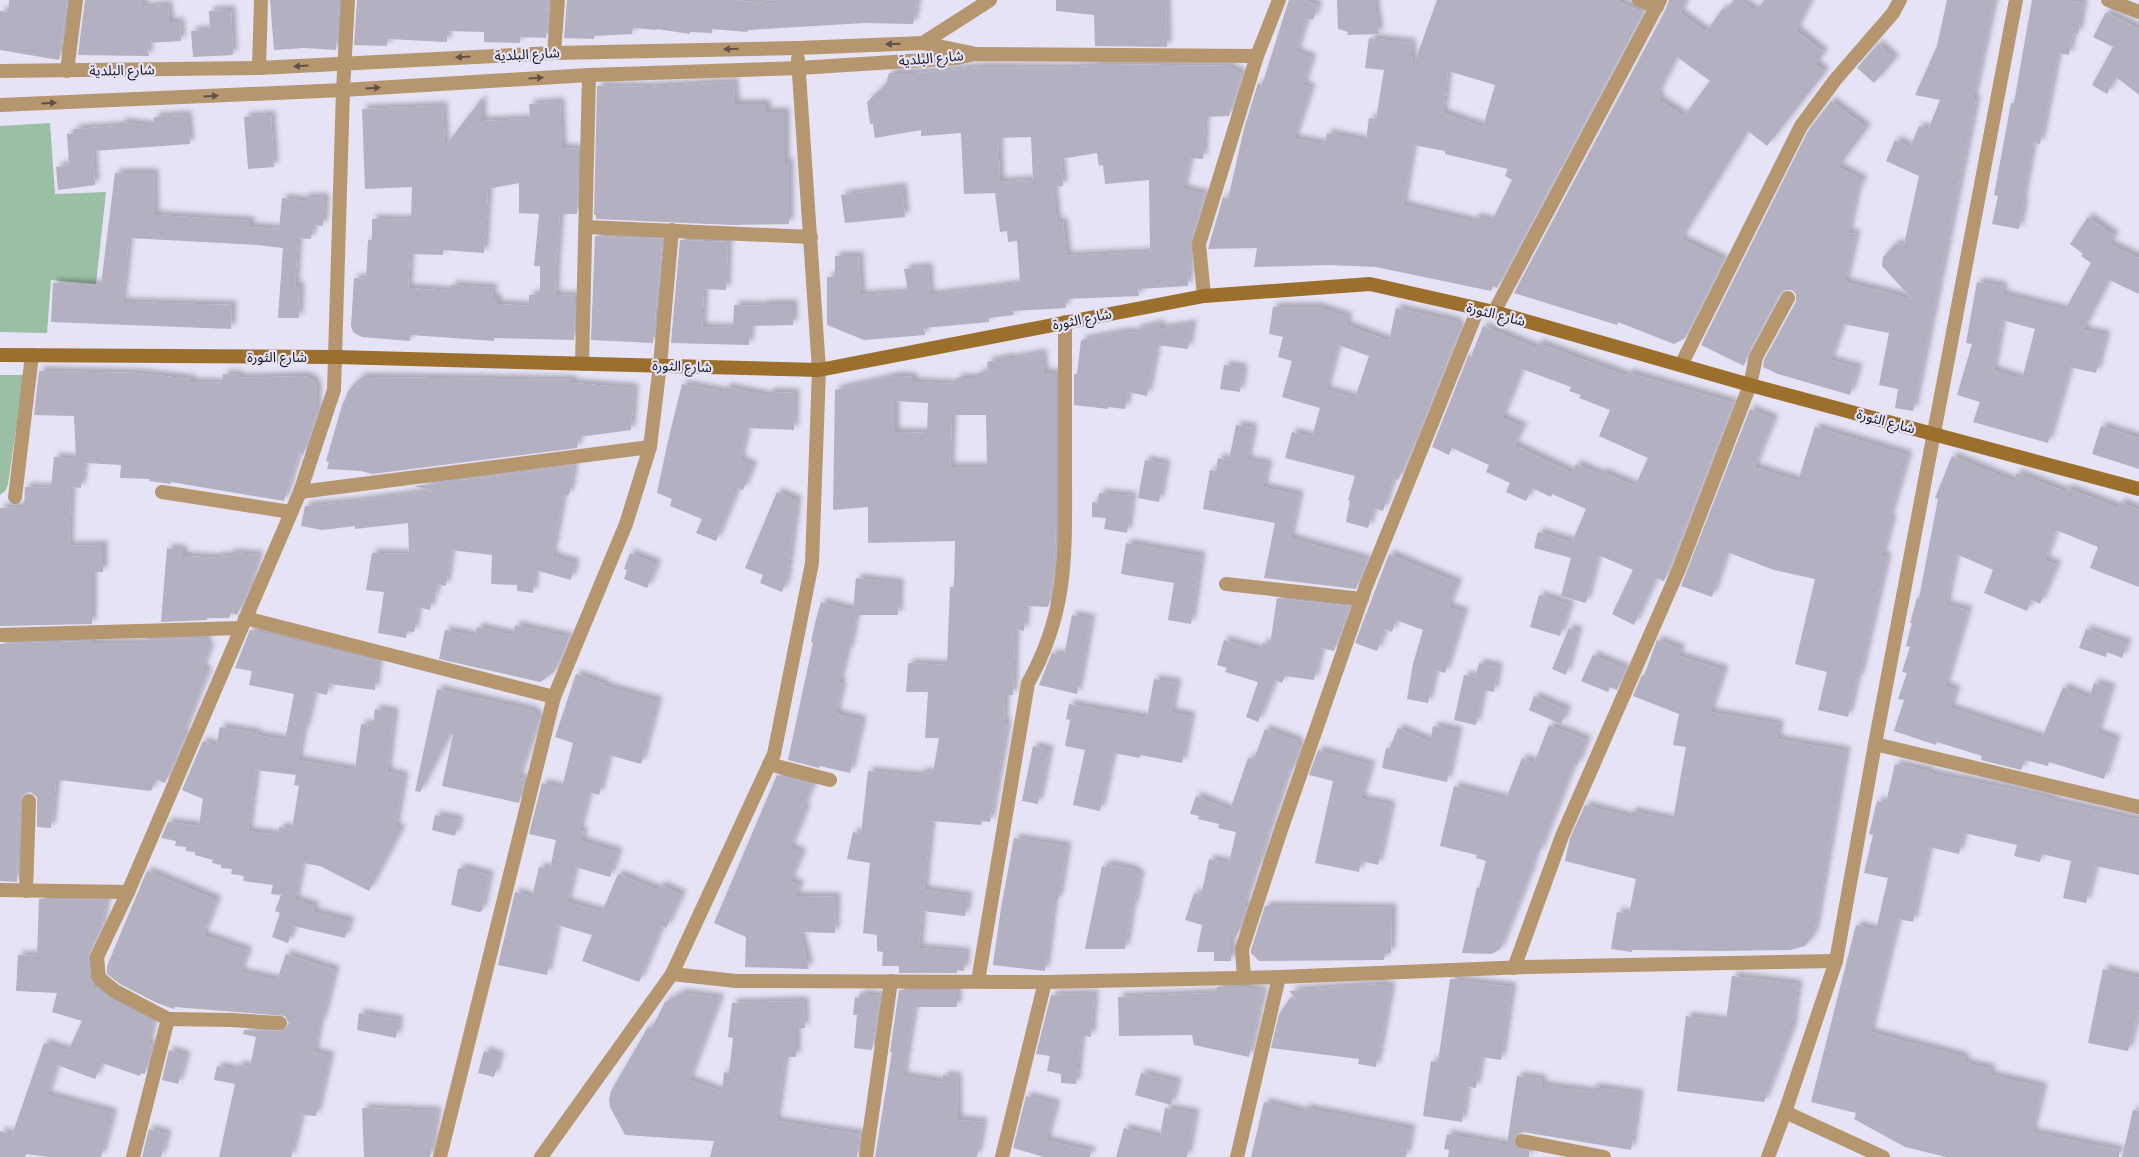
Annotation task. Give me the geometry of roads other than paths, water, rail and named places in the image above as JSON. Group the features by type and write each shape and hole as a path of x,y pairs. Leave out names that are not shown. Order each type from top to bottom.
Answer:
{"main road":[{"name":"شارع الثورة","path":"0,355 336,357 820,370 1204,296 1370,284 1494,312 1750,385 2139,489"}],"street":[{"path":"67,71 76,0"},
{"path":"259,68 261,0"},
{"path":"280,1023 168,1019 115,990 99,978 98,957 128,892 300,492 334,390 343,90 348,0"},
{"path":"554,53 558,0"},
{"path":"923,43 990,0"},
{"path":"1204,296 1199,244 1257,56 1279,0"},
{"path":"1494,312 1658,4 1639,0"},
{"path":"1681,365 1801,126 1835,80 1892,13 1900,0"},
{"path":"1768,1157 1786,1112 1836,962 1933,434 2016,0"},
{"path":"2108,0 2139,12"},
{"name":"شارع البلدية","path":"0,71 259,68 554,53 797,48 923,43 976,54"},
{"path":"541,1157 672,974 774,754 812,564 820,370 797,48"},
{"path":"976,54 1257,56"},
{"name":"شارع البلدية","path":"0,106 343,90 589,75 799,68 957,58 976,54"},
{"path":"582,364 587,227 589,75"},
{"path":"587,227 811,237"},
{"path":"440,1157 554,697 626,524 650,447 660,365 672,230"},
{"path":"1514,968 1562,836 1679,569 1750,385 1756,357 1788,298"},
{"path":"1244,978 1242,949 1280,830 1362,598 1478,309"},
{"path":"978,982 1028,684 1042,659 1056,619 1065,565 1065,322"},
{"path":"14,497 32,355"},
{"path":"300,492 650,447"},
{"path":"162,492 291,512"},
{"path":"1226,584 1362,598"},
{"path":"0,635 243,623 554,697"},
{"path":"1875,744 2139,807"},
{"path":"769,764 830,780"},
{"path":"26,891 28,800"},
{"path":"0,890 128,892"},
{"path":"672,974 736,981 1045,982 1279,977 1514,968 1836,962"},
{"path":"1237,1157 1279,977"},
{"path":"866,1157 891,981"},
{"path":"1002,1157 1045,982"},
{"path":"133,1157 168,1019"},
{"path":"1786,1112 1883,1157"},
{"path":"1522,1141 1604,1157"}]}
